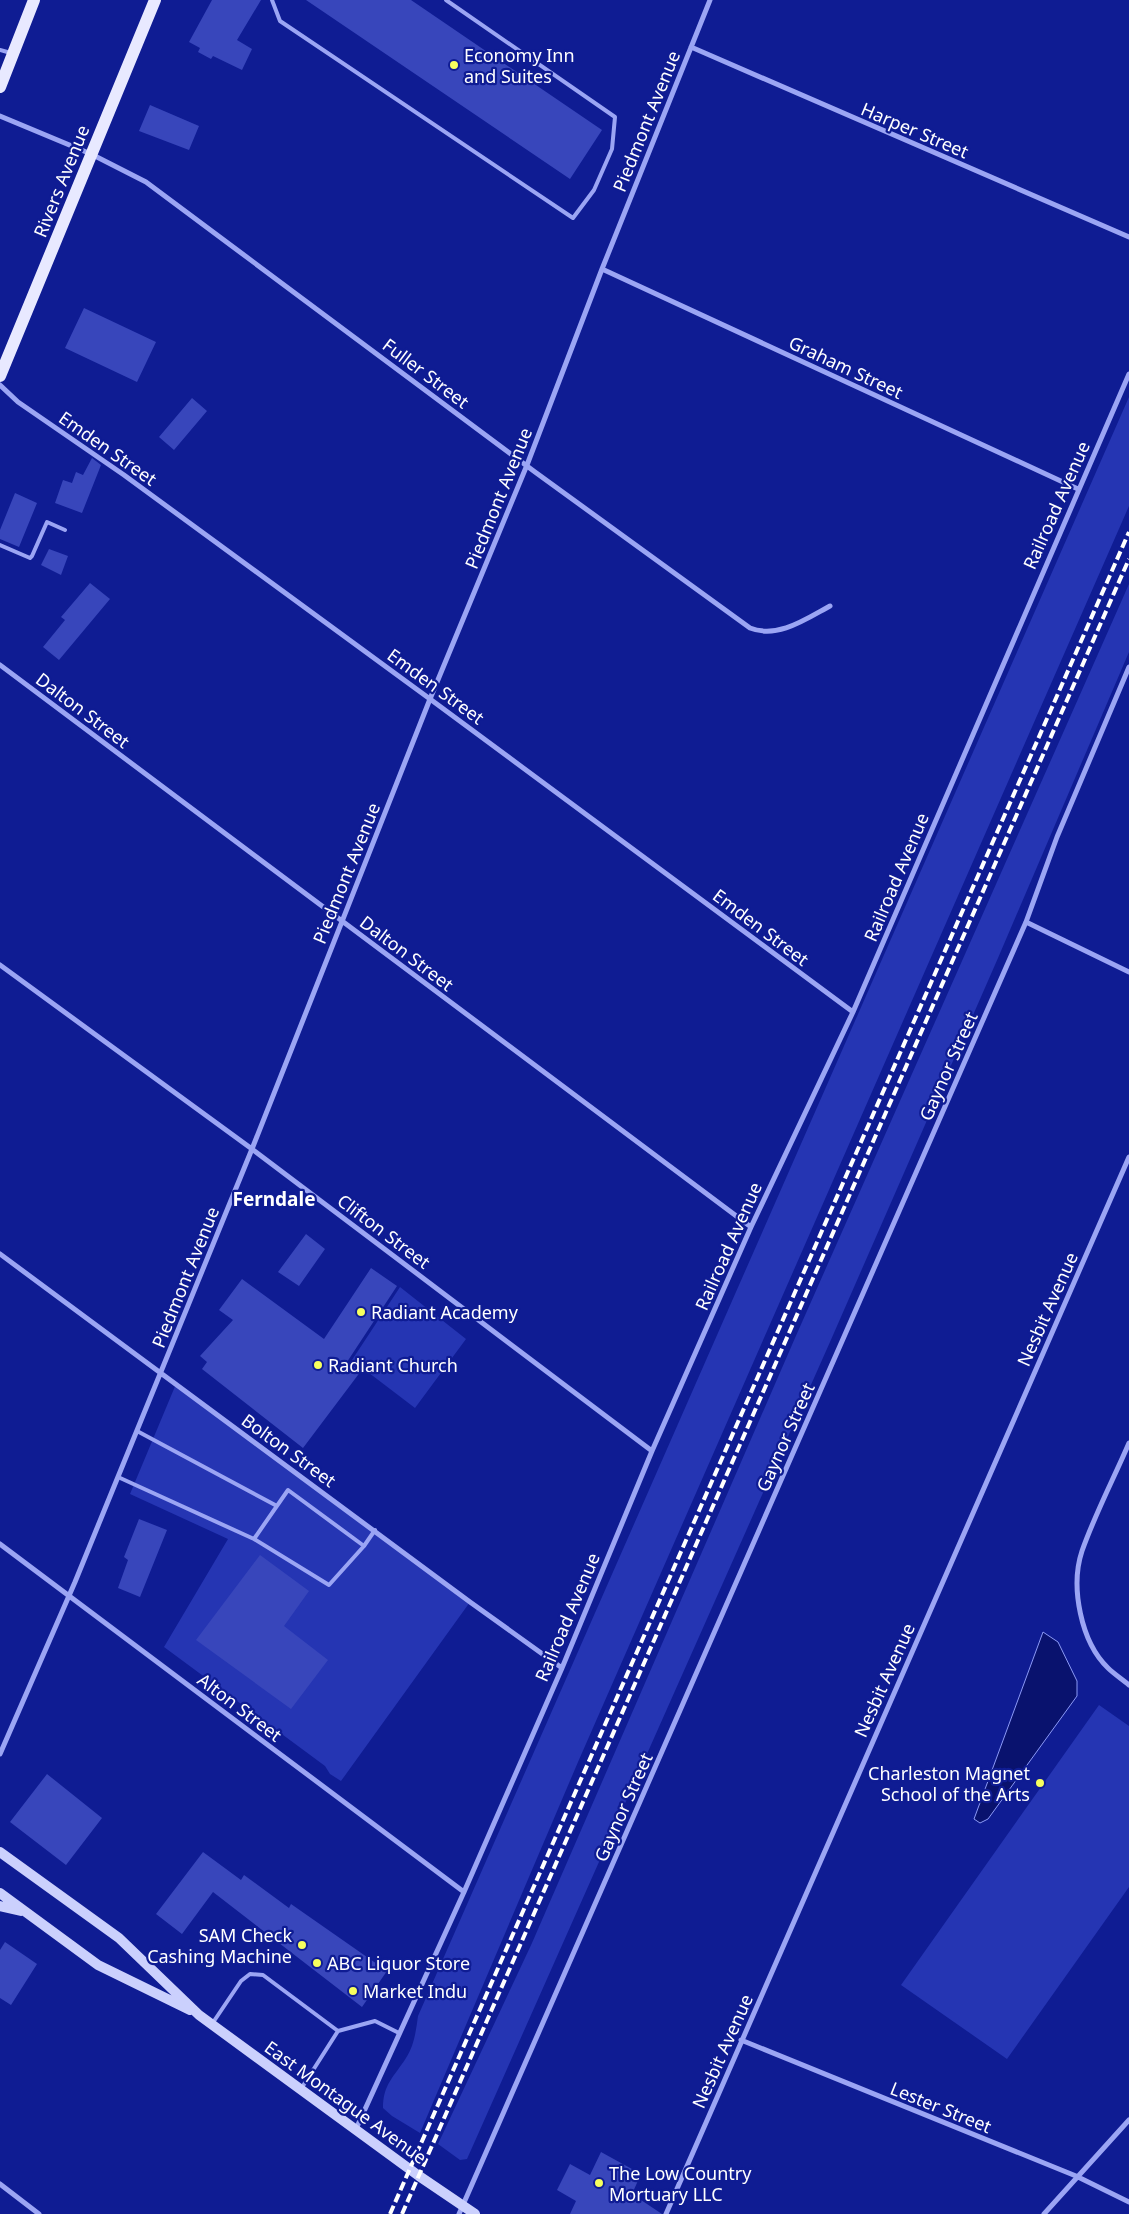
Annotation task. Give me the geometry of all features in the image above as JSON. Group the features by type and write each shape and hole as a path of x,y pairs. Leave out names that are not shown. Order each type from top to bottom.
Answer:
{"main road":[{"path":"0,87 34,0"},
{"name":"Rivers Avenue","path":"0,376 155,0"},
{"name":"East Montague Avenue","path":"0,1852 119,1938 199,2015"},
{"name":"East Montague Avenue","path":"0,1893 98,1965 199,2015 356,2129 461,2210 475,2214"},
{"path":"0,1906 24,1911"}],"street":[{"name":"Piedmont Avenue","path":"0,1754 70,1595 252,1149 430,699 527,465 602,269 710,0"},
{"name":"Harper Street","path":"691,47 1129,237"},
{"name":"Fuller Street","path":"0,116 92,154 146,182 750,628 761,632 795,626 830,606"},
{"name":"Graham Street","path":"602,269 1078,489"},
{"name":"Railroad Avenue","path":"356,2129 464,1892 562,1668 652,1451 751,1227 853,1012 1129,374"},
{"name":"Emden Street","path":"0,385 18,402 124,476 430,699 853,1012"},
{"name":"Dalton Street","path":"0,665 751,1227"},
{"name":"Gaynor Street","path":"461,2210 1026,922 1057,837 1129,667"},
{"path":"1026,922 1129,972"},
{"name":"Clifton Street","path":"0,965 252,1149 652,1451"},
{"name":"Nesbit Avenue","path":"666,2214 1129,1157"},
{"name":"Bolton Street","path":"0,1254 562,1668"},
{"path":"1129,1443 1082,1552 1078,1589 1080,1616 1088,1637 1108,1668 1129,1685"},
{"name":"Alton Street","path":"0,1544 464,1892"},
{"name":"Lester Street","path":"741,2040 1076,2176 1129,2202"},
{"path":"1044,2214 1076,2176 1118,2134 1129,2120"},
{"path":"0,2184 38,2214"}],"lane":[{"path":"272,0 280,21 572,218 594,190 612,149 615,116 446,0"},
{"path":"0,50 13,54"},
{"path":"0,545 30,558 47,522 65,530"},
{"path":"137,1430 277,1506"},
{"path":"118,1477 254,1539 329,1584 364,1546 375,1530"},
{"path":"254,1539 288,1490 364,1546"},
{"path":"212,2024 241,1981 250,1974 263,1975 338,2031"},
{"path":"301,2089 338,2031 375,2022 400,2033"}],"shaded area":[{"path":"1129,397 1129,506 578,1762 420,2133 392,2116 383,2108 387,2087 411,2048 418,2016"},
{"path":"1129,584 1129,652 830,1342 467,2159 460,2160 438,2144 532,1943 795,1338"},
{"path":"400,1287 466,1339 415,1408 352,1360"},
{"path":"176,1384 470,1602 341,1781 330,1774 325,1766 164,1647 228,1539 130,1494"},
{"path":"1043,1632 1058,1642 1077,1681 1077,1696 988,1819 980,1823 974,1819"},
{"path":"1099,1705 1129,1726 1129,1887 1007,2059 901,1985"}],"building":[{"path":"212,0 261,0 237,40 252,49 242,70 213,56 211,59 198,52 200,48 189,42"},
{"name":"Economy Inn and Suites","path":"306,0 411,0 602,130 570,179"},
{"path":"150,105 199,126 189,150 139,131"},
{"path":"84,308 156,342 137,382 65,348"},
{"path":"192,398 207,411 174,450 159,437"},
{"path":"92,458 101,465 82,513 55,503 63,480 72,483 76,472 83,475"},
{"path":"15,493 37,503 19,547 0,539 0,530"},
{"path":"49,549 68,556 61,575 41,565"},
{"path":"90,583 110,599 59,660 43,647 65,620 61,617"},
{"path":"306,1234 325,1249 299,1286 278,1272"},
{"name":"Radiant Church","path":"371,1268 397,1286 347,1362 361,1371 303,1448 202,1369 207,1362 200,1356 233,1320 219,1310 242,1279 324,1339"},
{"path":"139,1519 167,1530 140,1597 118,1588 128,1560 124,1557"},
{"path":"260,1555 309,1591 284,1626 328,1660 291,1709 196,1640"},
{"path":"47,1774 102,1818 66,1865 10,1822"},
{"path":"203,1852 241,1880 244,1875 289,1908 291,1904 387,1971 362,2007 213,1892 182,1934 156,1914"},
{"path":"5,1942 37,1964 11,2005 0,1998 0,1950"},
{"name":"The Low Country Mortuary LLC","path":"601,2152 641,2174 632,2194 662,2214 570,2214 576,2201 557,2190 570,2164 590,2175"}],"railway":[{"path":"390,2214 1129,532"},
{"path":"402,2214 1129,559"}],"place":[{"name":"Economy Inn and Suites","path":"454,65"},
{"name":"Radiant Academy","path":"361,1312"},
{"name":"Radiant Church","path":"318,1365"},
{"name":"Charleston Magnet School of the Arts","path":"1040,1783"},
{"name":"SAM Check Cashing Machine","path":"302,1945"},
{"name":"ABC Liquor Store","path":"317,1963"},
{"name":"Market Indu","path":"353,1991"},
{"name":"The Low Country Mortuary LLC","path":"599,2183"}],"district":[{"name":"Ferndale","path":"274,1199"}]}
